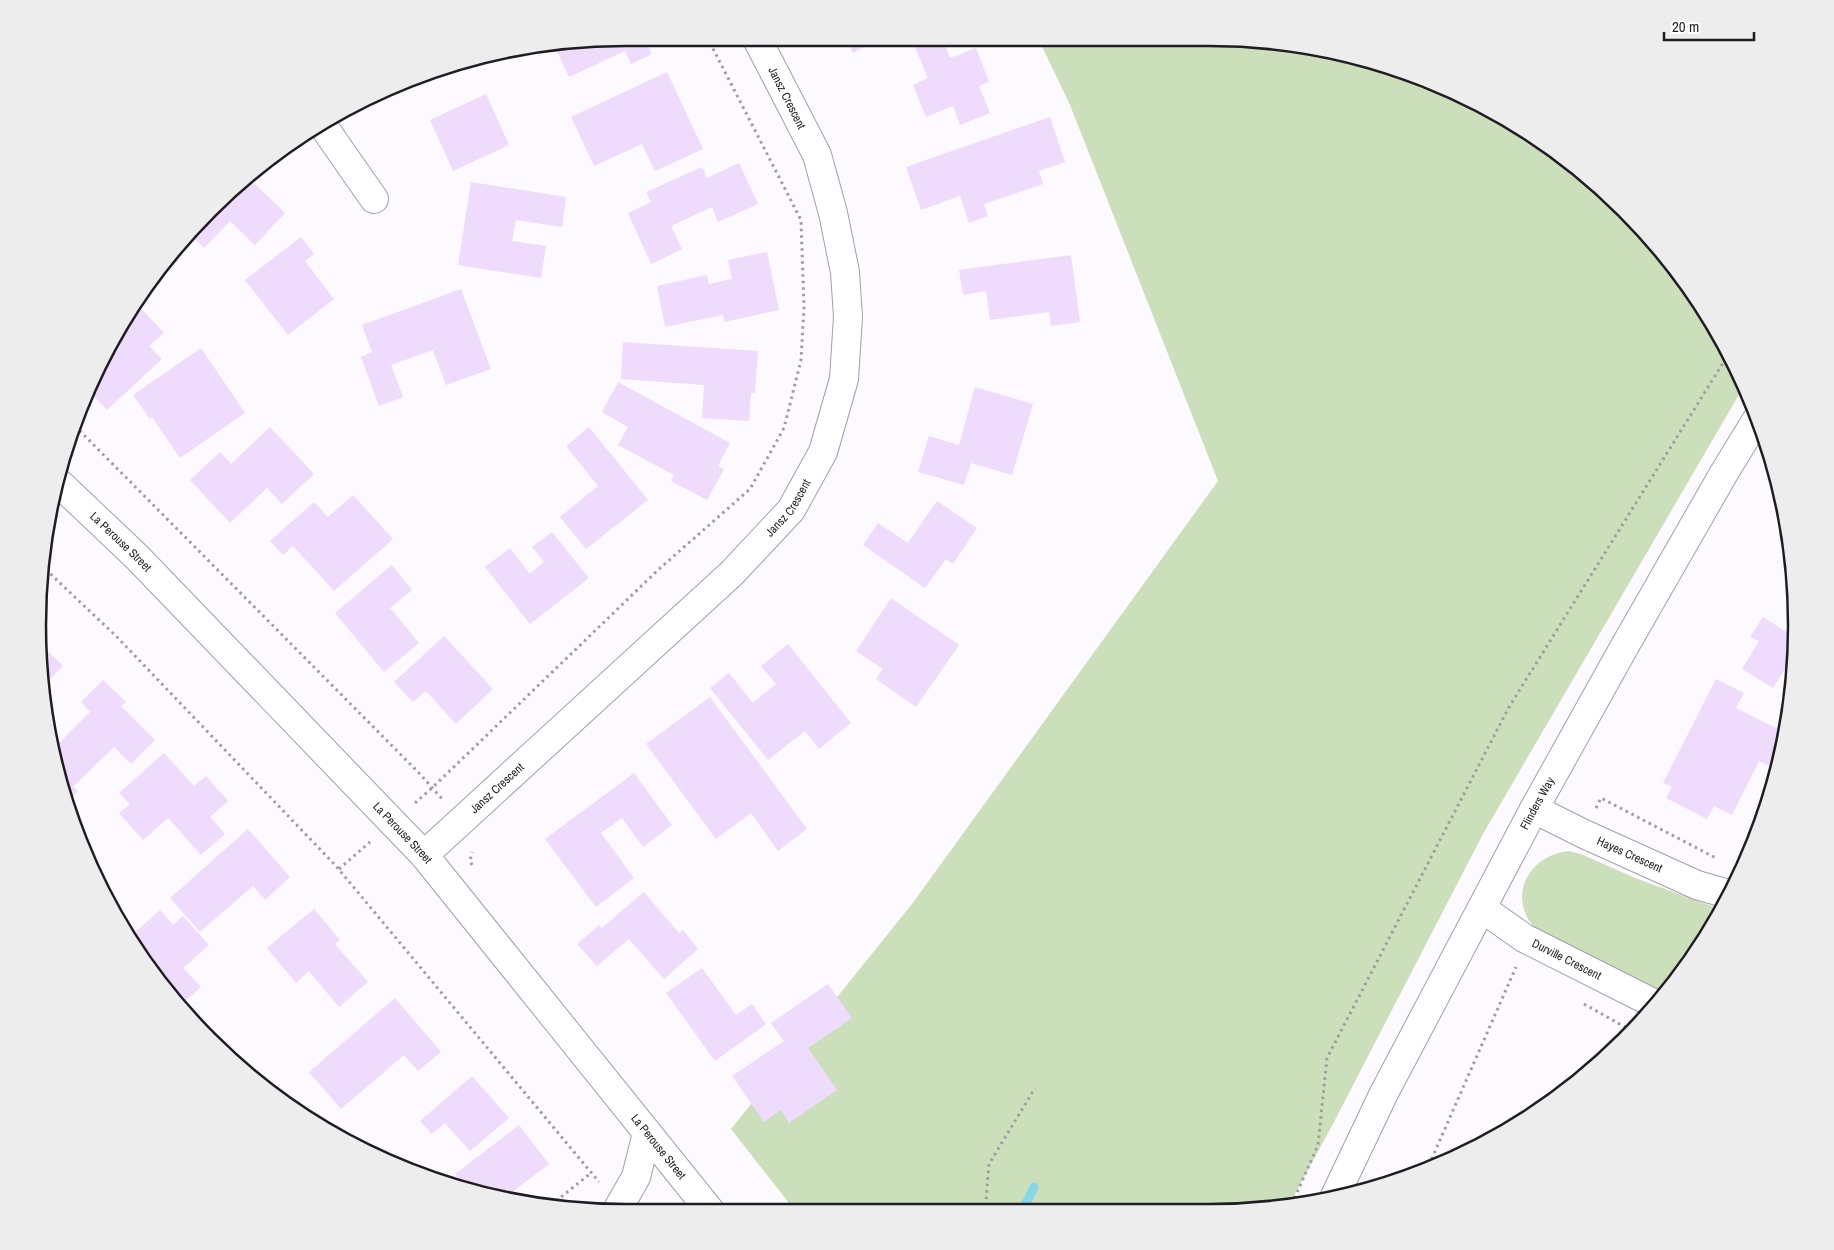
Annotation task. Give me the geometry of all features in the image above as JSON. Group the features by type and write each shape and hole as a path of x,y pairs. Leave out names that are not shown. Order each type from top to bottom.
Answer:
{"street":[{"name":"Jansz Crescent","path":"424,855 732,573 790,510 823,452 844,379 848,317 845,272 833,213 817,155 760,46"},
{"path":"327,130 374,199"},
{"name":"Flinders Way","path":"1338,1189 1384,1093 1534,808 1631,634 1753,428"},
{"name":"La Perouse Street","path":"63,487 138,557 424,855 647,1133 699,1204"},
{"name":"Hayes Crescent","path":"1534,808 1584,834 1697,885 1722,892"},
{"name":"Durville Crescent","path":"1482,909 1524,938 1649,1001"},
{"path":"621,1204 636,1177 647,1133"}],"path":[{"path":"339,869 432,788 658,570 750,489 784,428 801,360 804,308 801,220 710,46"},
{"path":"1295,1197 1318,1145 1327,1058 1509,706 1724,362"},
{"path":"49,572 116,636 339,869 591,1173 557,1200"},
{"path":"1584,834 1601,798 1724,862"},
{"path":"1431,1159 1516,966 1524,938"},
{"path":"986,1204 989,1164 1035,1088"}],"green space":[{"path":"1042,46 1209,46 1285,51 1359,66 1430,90 1465,106 1531,144 1591,190 1618,216 1644,243 1690,303 1728,369 1739,394 1483,834 1293,1198 1247,1203 1209,1204 790,1204 731,1129 912,904 1218,481 1070,105"},
{"path":"1569,851 1581,854 1635,878 1714,907 1690,947 1657,990 1538,931 1528,919 1523,906 1522,893 1525,881 1532,870 1554,854"}],"building":[{"path":"648,46 652,54 631,64 625,51 569,77 556,50 587,47"},
{"path":"850,46 865,46 853,53"},
{"path":"915,46 945,46 950,58 976,48 989,82 979,86 990,113 960,125 953,106 926,117 913,85 928,78"},
{"path":"667,72 703,149 655,171 642,144 594,166 571,117"},
{"path":"486,94 509,145 453,171 430,120"},
{"path":"1050,117 1065,162 1039,171 1043,184 984,204 988,216 969,223 960,196 921,210 906,167"},
{"path":"739,163 758,204 718,222 712,207 671,226 682,249 651,264 628,213 651,202 646,192 702,167 707,178"},
{"path":"253,182 285,213 255,245 230,221 204,248 194,238"},
{"path":"471,182 566,197 562,227 516,220 512,241 546,246 541,278 458,265"},
{"path":"301,237 314,254 305,261 334,299 288,335 245,280"},
{"path":"767,252 779,310 724,322 723,315 665,327 657,286 707,275 709,284 732,279 728,260"},
{"path":"1071,255 1080,322 1051,326 1049,312 990,320 986,291 963,295 959,270"},
{"path":"461,289 491,369 446,385 433,350 391,365 403,397 379,406 361,357 372,352 362,325"},
{"path":"141,308 164,333 149,346 162,359 107,410 94,396"},
{"path":"623,342 758,351 755,393 751,393 749,421 702,418 704,385 621,379"},
{"path":"201,348 245,413 180,458 152,417 150,419 133,395"},
{"path":"618,382 730,443 718,466 724,469 707,500 671,481 674,475 618,445 628,427 602,412"},
{"path":"975,387 1033,404 1012,475 971,463 964,485 918,472 929,436 959,445"},
{"path":"270,427 314,474 282,504 267,488 230,523 190,480 220,452 231,464"},
{"path":"589,427 648,500 586,549 560,517 598,486 566,446"},
{"path":"353,495 393,539 334,591 293,546 283,555 270,541 314,502 328,517"},
{"path":"937,501 977,528 953,564 946,559 925,588 863,545 878,523 908,543"},
{"path":"552,532 589,578 530,624 485,567 510,548 530,574 544,562 532,547"},
{"path":"392,565 412,590 390,608 419,643 384,672 335,613"},
{"path":"891,598 959,645 916,707 876,679 883,669 856,651"},
{"path":"1763,617 1788,633 1787,666 1773,688 1742,669 1759,641 1750,637"},
{"path":"444,636 493,689 456,724 426,691 413,702 394,682"},
{"path":"788,644 851,723 819,749 805,731 768,760 710,688 729,673 753,703 776,684 761,666"},
{"path":"47,650 63,666 49,680"},
{"path":"1716,679 1744,693 1736,708 1778,729 1770,767 1759,761 1732,815 1714,806 1707,819 1666,798 1672,787 1663,783"},
{"path":"103,680 126,702 121,706 155,740 131,764 114,747 73,787 78,791 73,796 58,744 90,712 81,702"},
{"path":"710,697 807,829 778,851 751,813 716,839 646,744"},
{"path":"164,753 194,786 206,776 228,801 210,817 225,834 201,855 168,818 143,840 119,813 130,804 119,793"},
{"path":"634,773 672,825 643,847 622,818 601,833 634,878 596,907 545,839"},
{"path":"248,829 290,877 265,900 253,886 200,932 170,898"},
{"path":"644,892 679,933 683,930 698,949 664,979 629,939 597,966 577,944 599,925 602,928"},
{"path":"314,909 340,940 335,944 368,982 339,1007 309,971 296,983 267,948"},
{"path":"160,910 173,925 183,916 209,945 183,968 201,987 185,1001 135,932"},
{"path":"702,968 736,1015 752,1004 766,1024 715,1061 666,993"},
{"path":"828,984 852,1018 808,1048 837,1090 789,1123 781,1110 764,1122 732,1076 784,1041 771,1023"},
{"path":"395,998 441,1052 418,1071 404,1055 341,1109 309,1072"},
{"path":"472,1076 509,1118 470,1151 445,1123 432,1134 420,1121"},
{"path":"519,1125 549,1164 511,1193 459,1179 455,1174"}],"waterway":[{"path":"1026,1204 1034,1187"}]}
